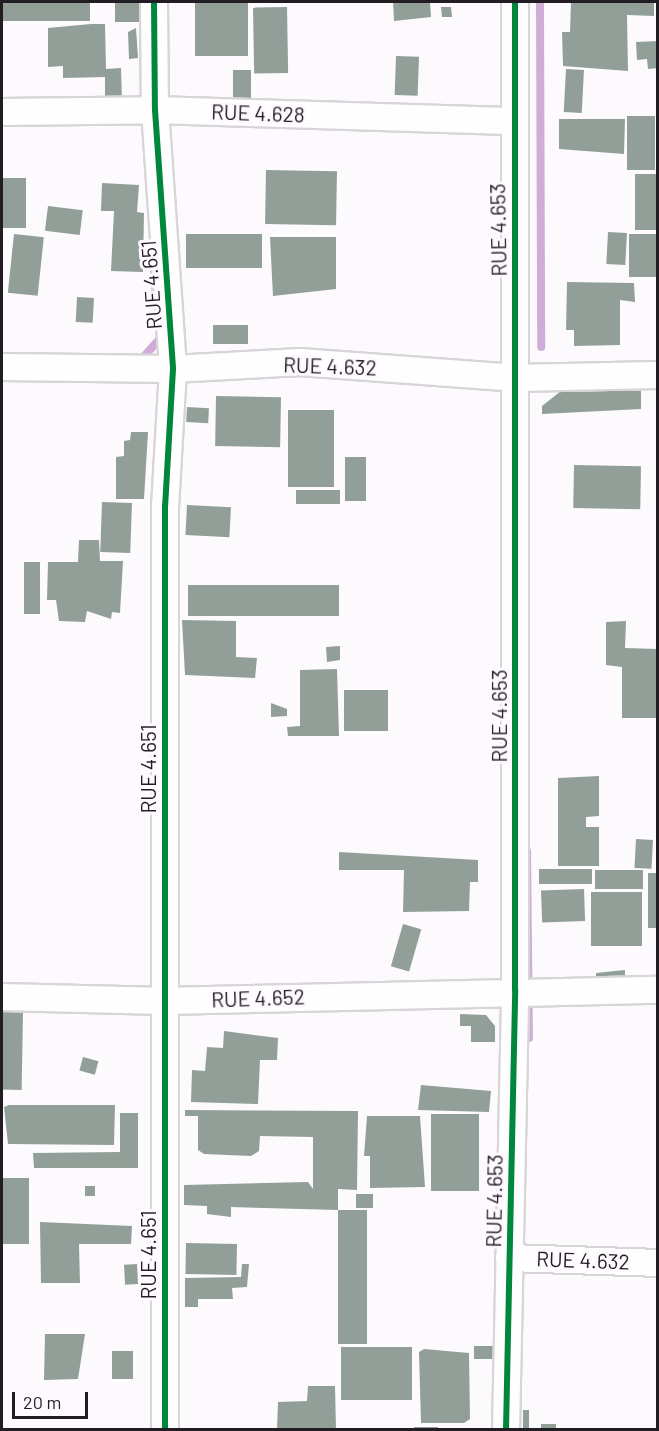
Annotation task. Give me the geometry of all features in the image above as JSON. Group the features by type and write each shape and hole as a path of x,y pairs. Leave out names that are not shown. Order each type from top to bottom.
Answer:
{"street":[{"name":"RUE 4.651","path":"154,2 155,110 173,369 165,506 165,1430"},
{"name":"RUE 4.653","path":"506,1430 515,990 515,2"},
{"name":"RUE 4.628","path":"2,112 155,110 514,121"},
{"name":"RUE 4.632","path":"2,367 173,369 300,362 516,378 657,375"},
{"name":"RUE 4.652","path":"2,997 164,1001 515,990"},
{"path":"515,990 657,990"},
{"name":"RUE 4.632","path":"509,1258 657,1263"}],"building":[{"path":"2,2 90,2 90,21 2,21"},
{"path":"115,2 139,2 139,22 115,22"},
{"path":"195,2 248,2 248,56 195,56"},
{"path":"393,2 430,2 431,17 394,21"},
{"path":"571,2 654,2 654,16 627,15 628,71 563,66 562,32 570,32"},
{"path":"287,7 288,73 254,74 253,8"},
{"path":"441,7 451,7 452,17 442,17"},
{"path":"105,24 106,69 121,68 122,101 105,102 105,77 63,78 63,66 48,67 48,28"},
{"path":"136,28 138,58 129,59 128,32"},
{"path":"658,41 658,68 648,69 647,59 637,60 636,42"},
{"path":"396,56 419,57 418,96 395,95"},
{"path":"566,69 584,70 582,113 564,112"},
{"path":"233,70 251,70 251,98 233,98"},
{"path":"627,116 655,116 655,170 627,170"},
{"path":"559,119 625,119 624,154 559,149"},
{"path":"266,170 337,171 336,225 265,224"},
{"path":"635,174 658,174 658,230 635,230"},
{"path":"2,178 26,178 26,228 2,228"},
{"path":"102,183 139,185 137,212 144,213 143,272 111,271 114,211 101,211"},
{"path":"48,206 83,210 80,235 45,231"},
{"path":"608,232 627,233 625,265 606,264"},
{"path":"14,234 44,237 38,296 8,293"},
{"path":"186,234 262,234 262,268 186,268"},
{"path":"629,234 658,234 658,277 629,277"},
{"path":"270,237 336,237 336,289 273,296"},
{"path":"567,282 634,283 635,302 620,300 620,345 574,346 574,330 566,330"},
{"path":"77,297 94,298 93,323 76,322"},
{"path":"213,325 248,325 248,344 213,344"},
{"path":"561,391 641,391 641,409 542,414 542,406"},
{"path":"216,396 281,397 280,447 215,446"},
{"path":"187,407 209,408 208,423 186,422"},
{"path":"288,410 334,410 334,487 288,487"},
{"path":"131,432 148,432 144,499 116,499 116,457 124,456 124,441 130,440"},
{"path":"345,457 366,457 366,501 345,501"},
{"path":"574,465 641,466 640,509 573,508"},
{"path":"296,490 340,490 340,504 296,504"},
{"path":"102,502 132,503 130,553 100,552"},
{"path":"187,505 231,507 229,537 185,535"},
{"path":"79,540 99,540 100,561 123,561 120,613 112,612 111,619 87,611 85,622 59,621 56,600 47,600 48,562 78,562"},
{"path":"24,562 40,562 40,614 24,614"},
{"path":"188,585 339,585 339,616 188,616"},
{"path":"182,620 236,621 236,657 257,658 255,678 185,675"},
{"path":"626,621 625,648 658,649 658,718 622,718 622,667 606,665 606,622"},
{"path":"340,646 340,660 327,662 326,647"},
{"path":"337,669 339,736 288,736 287,727 300,726 300,670"},
{"path":"344,690 388,690 388,731 344,731"},
{"path":"271,703 287,709 287,716 271,717"},
{"path":"599,776 599,816 586,817 586,827 599,827 599,866 558,866 558,778"},
{"path":"636,839 653,840 651,869 634,868"},
{"path":"339,852 478,860 478,882 470,882 469,911 403,912 404,870 339,870"},
{"path":"539,869 592,869 592,884 539,884"},
{"path":"595,870 643,870 643,889 595,889"},
{"path":"648,873 658,873 658,928 648,928"},
{"path":"584,889 585,921 542,922 541,891"},
{"path":"591,892 642,892 642,946 591,946"},
{"path":"403,924 421,929 409,972 391,966"},
{"path":"625,970 625,985 596,986 596,973"},
{"path":"2,1012 23,1012 22,1090 2,1090"},
{"path":"460,1014 486,1015 495,1026 495,1042 471,1042 471,1026 460,1026"},
{"path":"224,1031 278,1038 277,1060 260,1060 258,1104 191,1102 192,1070 205,1071 207,1047 223,1048"},
{"path":"83,1057 98,1061 95,1075 79,1071"},
{"path":"421,1085 491,1091 489,1112 418,1110"},
{"path":"9,1105 115,1105 114,1145 8,1144 4,1107"},
{"path":"185,1110 358,1111 357,1190 338,1189 338,1210 231,1207 231,1217 207,1214 207,1206 184,1205 184,1185 308,1182 313,1189 313,1137 260,1136 259,1151 251,1156 204,1154 198,1150 198,1116 185,1116"},
{"path":"120,1113 138,1113 138,1168 34,1168 33,1153 120,1152"},
{"path":"431,1114 479,1114 479,1191 431,1191"},
{"path":"367,1116 420,1116 425,1187 370,1188 370,1156 364,1156"},
{"path":"2,1178 29,1178 29,1244 2,1244"},
{"path":"85,1186 95,1186 95,1196 85,1196"},
{"path":"356,1194 373,1194 373,1208 356,1208"},
{"path":"338,1210 367,1210 367,1344 338,1344"},
{"path":"40,1222 132,1226 131,1244 79,1244 80,1283 41,1283"},
{"path":"186,1243 237,1244 236,1275 185,1274"},
{"path":"137,1264 138,1284 125,1285 124,1265"},
{"path":"242,1264 249,1264 247,1287 232,1288 233,1299 198,1299 198,1307 185,1307 185,1278 241,1277"},
{"path":"45,1334 85,1334 78,1379 44,1380"},
{"path":"474,1346 493,1346 493,1359 474,1359"},
{"path":"341,1347 412,1347 412,1400 341,1400"},
{"path":"424,1349 469,1353 470,1419 464,1423 421,1423 419,1352"},
{"path":"112,1351 133,1351 133,1379 112,1379"},
{"path":"308,1386 335,1386 336,1430 277,1430 278,1402 307,1401"},
{"path":"523,1410 529,1410 529,1430 523,1430"},
{"path":"541,1424 556,1424 556,1430 541,1430"},
{"path":"414,1427 438,1427 438,1430 414,1430"}],"waterway":[{"path":"540,2 541,347"},
{"path":"153,256 156,295"},
{"path":"138,363 162,336"},
{"path":"527,851 529,1038"}],"cycle path":[{"path":"154,2 155,110 173,369 165,506 165,1430"},
{"path":"506,1430 515,990 515,2"}]}
